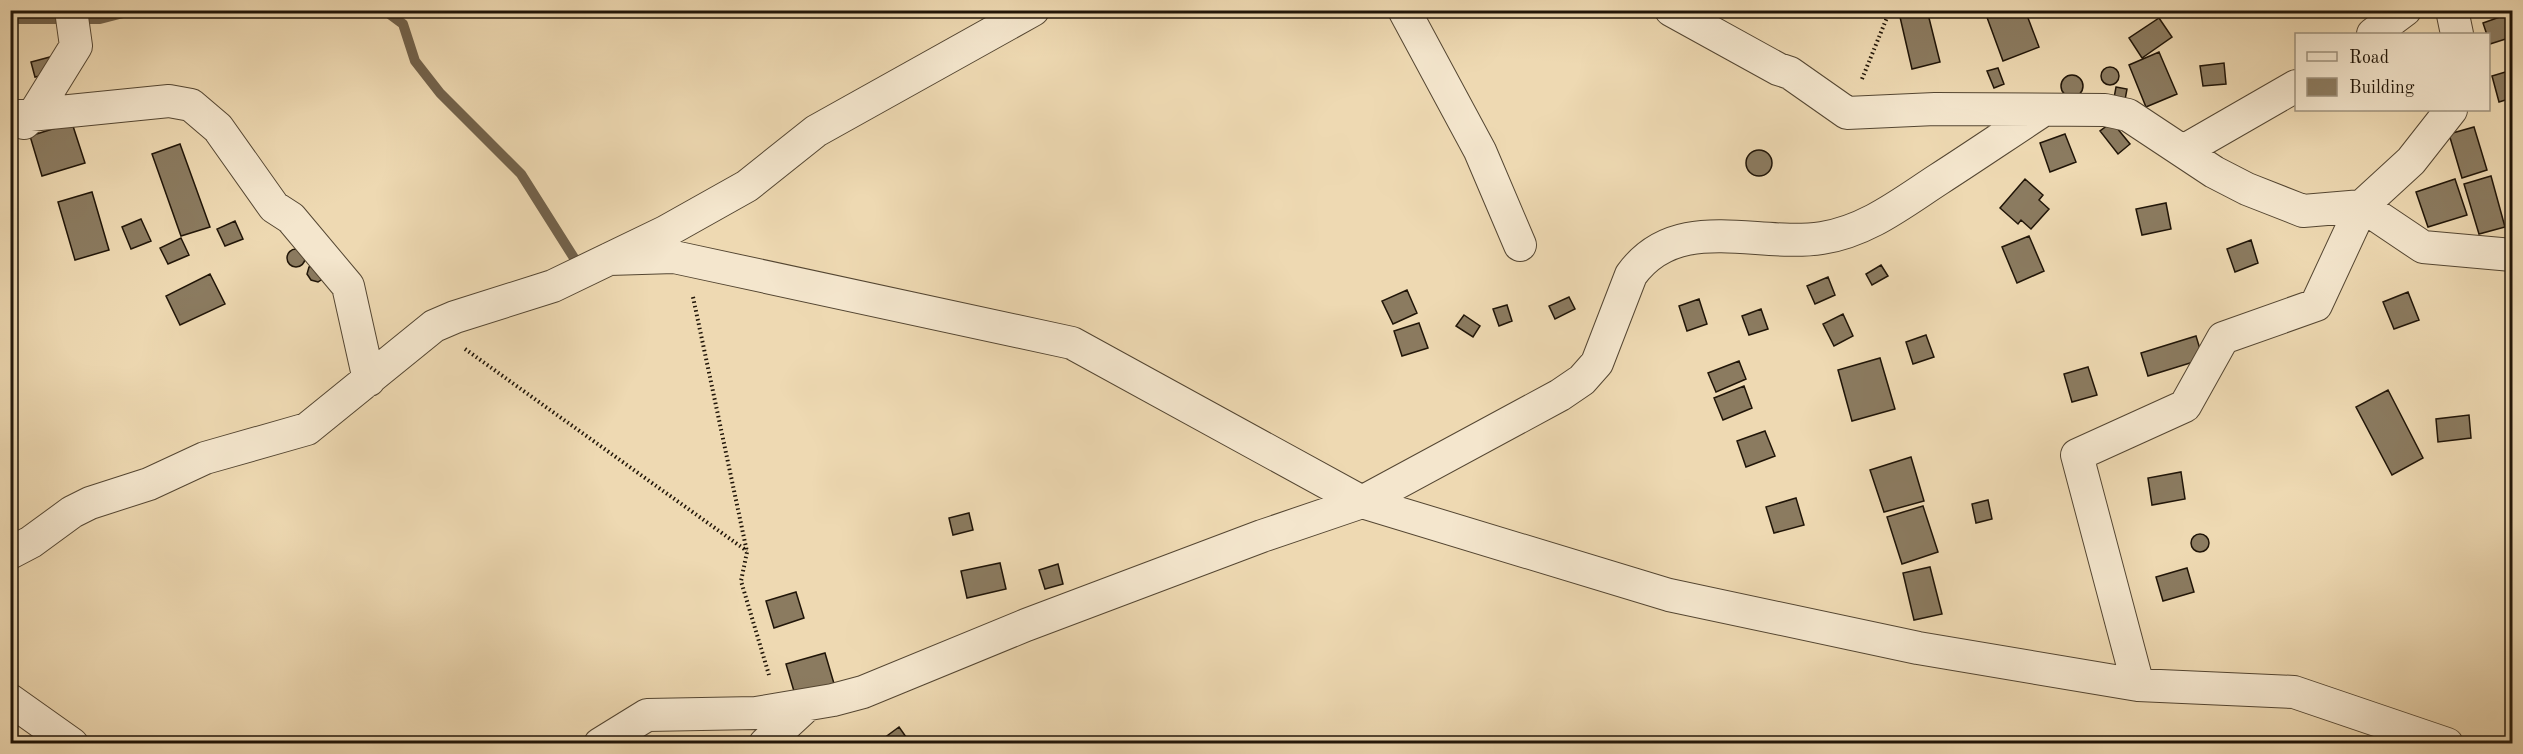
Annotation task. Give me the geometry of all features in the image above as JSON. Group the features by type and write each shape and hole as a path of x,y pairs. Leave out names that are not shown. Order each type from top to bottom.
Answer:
{"street":[{"path":"10,136 22,115 76,46 71,10"},
{"path":"10,553 31,542 72,512 90,503 149,484 205,458 307,429 434,326 455,317 553,286 738,191 816,130 1033,10"},
{"path":"1404,10 1480,151 1520,245"},
{"path":"1671,10 1778,69 1790,73 1847,113 1935,109 2105,110 2128,115 2247,189 2303,211 2362,206 2423,247 2512,255"},
{"path":"2374,33 2405,10"},
{"path":"2452,10 2457,33"},
{"path":"2183,151 2295,87"},
{"path":"22,115 169,101 191,105 218,128 274,207 291,218 348,286 369,380"},
{"path":"600,744 647,715 756,713 863,692 1033,622 1262,536 1362,502 1560,395 1582,380 1597,363 1631,275 1660,246 1692,236 1785,241 1823,238 1849,231 1885,214 2042,111"},
{"path":"2138,685 2077,455 2185,406 2223,338 2316,305 2362,206 2411,161 2450,111"},
{"path":"609,259 674,257 1072,343 1362,502 1669,595 1918,648 2138,685 2294,692 2447,744"},
{"path":"10,700 72,744"},
{"path":"765,744 793,707"}],"path":[{"path":"1847,113 1890,10"},
{"path":"674,257 690,283 747,552 741,581 793,707"},
{"path":"434,326 747,552"}],"building":[{"path":"1927,10 1940,62 1912,69 1900,17"},
{"path":"2025,10 2039,47 2003,61 1985,12"},
{"path":"2474,10 2498,10 2476,17"},
{"path":"2508,14 2512,37 2490,44 2490,33 2486,33 2483,23"},
{"path":"2159,18 2172,37 2142,58 2129,38"},
{"path":"2159,52 2177,94 2146,107 2129,65"},
{"path":"50,57 54,73 35,77 31,62"},
{"path":"2224,63 2226,84 2203,86 2200,66"},
{"path":"2106,67 2114,67 2119,72 2117,83 2106,85 2101,80 2101,72"},
{"path":"1998,68 2004,84 1994,88 1987,71"},
{"path":"2512,70 2512,98 2499,102 2492,76"},
{"path":"2072,75 2082,82 2083,86 2076,96 2072,97 2062,90 2061,86 2068,76"},
{"path":"2116,87 2127,89 2125,100 2114,98"},
{"path":"2112,122 2130,144 2118,154 2100,131"},
{"path":"72,123 85,163 42,176 30,136"},
{"path":"2474,127 2487,170 2462,178 2449,134"},
{"path":"2065,134 2076,162 2050,172 2040,143"},
{"path":"180,144 210,227 181,236 152,154"},
{"path":"1759,150 1768,154 1772,163 1768,172 1759,176 1750,172 1746,163 1750,154"},
{"path":"2491,176 2505,227 2479,234 2464,184"},
{"path":"2025,179 2043,195 2039,200 2049,209 2031,229 2021,220 2018,224 2000,208"},
{"path":"2455,179 2467,215 2428,227 2416,192"},
{"path":"92,192 109,250 75,260 58,202"},
{"path":"2166,203 2171,229 2142,235 2136,209"},
{"path":"141,219 151,241 131,249 122,227"},
{"path":"235,221 243,239 225,246 217,229"},
{"path":"2029,236 2044,271 2017,283 2002,247"},
{"path":"181,238 189,255 168,264 160,248"},
{"path":"2251,240 2258,263 2235,272 2227,249"},
{"path":"296,249 302,252 305,258 302,264 296,267 290,264 287,258 290,252"},
{"path":"316,263 324,278 318,282 311,280 307,274 309,267"},
{"path":"1881,265 1888,276 1872,285 1866,274"},
{"path":"210,274 225,304 180,325 166,296"},
{"path":"1828,277 1835,295 1815,304 1807,286"},
{"path":"1407,290 1417,313 1393,324 1382,301"},
{"path":"2408,292 2419,320 2394,329 2383,302"},
{"path":"1569,297 1575,309 1555,319 1549,306"},
{"path":"1699,299 1707,324 1687,331 1679,306"},
{"path":"1507,305 1512,321 1499,326 1493,309"},
{"path":"1761,309 1768,329 1749,335 1742,316"},
{"path":"1843,314 1853,336 1834,346 1823,324"},
{"path":"1464,315 1480,326 1473,337 1456,326"},
{"path":"1419,323 1428,348 1402,356 1394,331"},
{"path":"1926,335 1934,357 1913,364 1906,342"},
{"path":"2196,336 2203,359 2148,376 2141,353"},
{"path":"1880,358 1895,409 1852,421 1838,370"},
{"path":"1739,361 1746,379 1716,392 1708,373"},
{"path":"2088,367 2097,395 2072,402 2064,374"},
{"path":"1744,386 1752,408 1723,420 1714,398"},
{"path":"2388,390 2423,458 2392,475 2356,407"},
{"path":"2469,415 2471,438 2438,442 2436,419"},
{"path":"1765,431 1775,456 1746,467 1737,441"},
{"path":"1911,457 1924,501 1884,512 1870,470"},
{"path":"2181,472 2185,499 2152,505 2148,478"},
{"path":"1796,498 1804,525 1774,533 1766,507"},
{"path":"1988,500 1992,519 1976,523 1972,504"},
{"path":"1923,506 1938,552 1902,564 1887,517"},
{"path":"969,513 973,530 953,535 949,518"},
{"path":"2200,534 2206,537 2209,543 2206,549 2200,552 2194,549 2191,543 2194,537"},
{"path":"1000,563 1006,589 967,598 961,571"},
{"path":"1058,564 1063,584 1045,589 1039,570"},
{"path":"1930,567 1942,614 1914,620 1903,573"},
{"path":"2187,568 2194,592 2163,601 2156,577"},
{"path":"796,592 804,618 774,628 766,601"},
{"path":"825,653 835,687 796,698 786,664"},
{"path":"899,727 911,744 876,744"}],"waterway":[{"path":"10,19 100,19 135,10"},
{"path":"384,10 403,24 415,61 440,93 521,174 581,269"}]}
